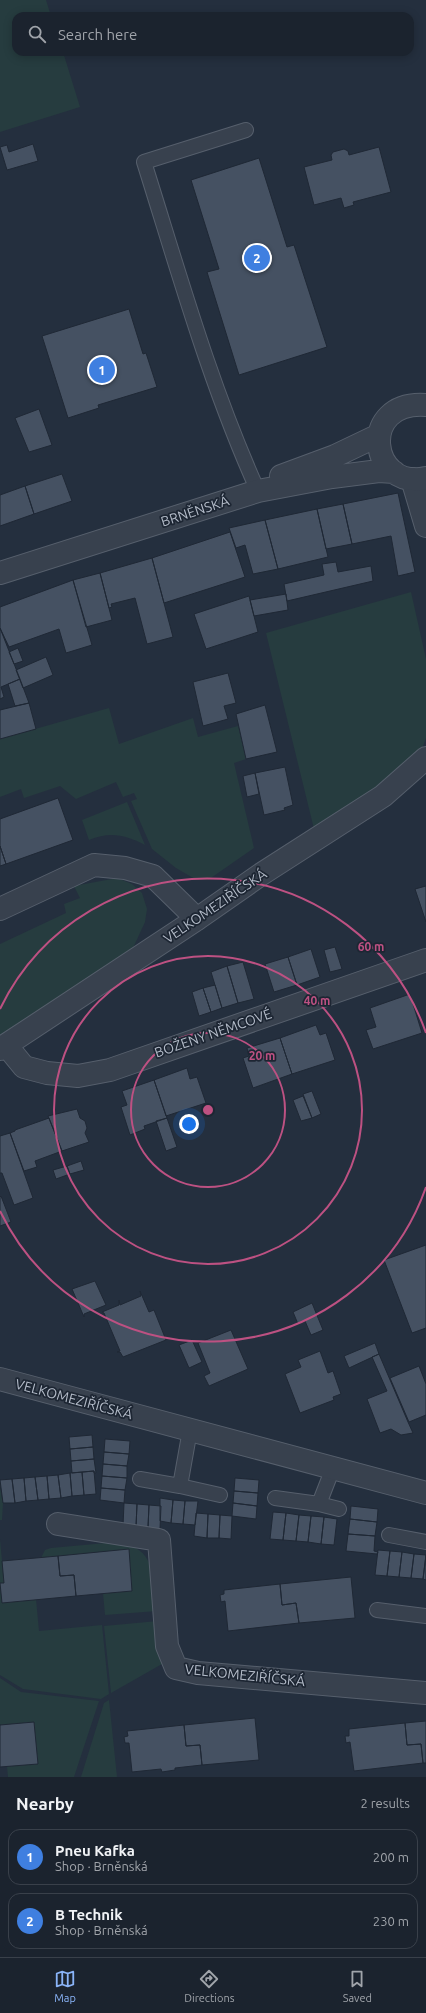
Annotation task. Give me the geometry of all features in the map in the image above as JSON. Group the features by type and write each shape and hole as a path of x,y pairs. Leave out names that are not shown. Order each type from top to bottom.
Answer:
{"street":[{"path":"426,405 414,404 402,406 391,413 383,423 379,435 379,448 387,465 411,476 426,526"},
{"path":"258,491 272,480 335,456 379,435"},
{"name":"BRNĚNSKÁ","path":"0,573 258,491 379,471 411,476"},
{"name":"VELKOMEZIŘÍČSKÁ","path":"3,1047 197,919 260,875 383,796 426,758"},
{"path":"0,909 94,865 125,868 152,876 197,919"},
{"name":"BOŽENY NĚMCOVÉ","path":"3,1047 24,1067 48,1073 78,1076 110,1070 426,960"},
{"name":"VELKOMEZIŘÍČSKÁ","path":"0,1379 426,1493"},
{"name":"VELKOMEZIŘÍČSKÁ","path":"58,1524 159,1540 167,1646 176,1668 198,1673 426,1692"}],"lane":[{"path":"246,130 144,162 217,392 258,491"},
{"path":"180,1486 190,1430"},
{"path":"318,1504 333,1468"},
{"path":"140,1479 220,1495"},
{"path":"275,1498 339,1508"},
{"path":"389,1535 426,1542"},
{"path":"377,1610 426,1616"}],"green space":[{"path":"0,0 46,0 50,12 12,12 12,56 64,56 80,107 0,132"},
{"path":"411,592 426,659 426,738 421,752 371,798 315,833 266,633"},
{"path":"109,708 119,744 193,718 198,737 238,726 246,759 234,763 254,848 208,880 195,879 176,868 152,849 131,801 137,799 134,793 123,797 116,782 76,799 60,786 24,798 21,789 0,797 0,739"},
{"path":"127,802 145,845 118,835 97,837 89,840 82,820"},
{"path":"117,878 132,884 142,893 147,909 145,922 127,961 0,1038 0,944 66,913 64,904 80,898 74,886"},
{"path":"0,1488 3,1503 2,1520 0,1520"},
{"path":"0,1539 4,1583 0,1583"},
{"path":"106,1543 131,1546 139,1550 146,1557 153,1573 157,1611 105,1615 103,1593 132,1590 128,1549 41,1558 45,1550 51,1548"},
{"path":"0,1586 2,1603 36,1599 39,1631 102,1625 109,1694 101,1699 23,1689 0,1675"},
{"path":"158,1621 162,1664 111,1693 104,1626"},
{"path":"0,1678 21,1692 99,1701 74,1777 8,1777 7,1766 38,1763 34,1722 0,1725"},
{"path":"109,1700 117,1777 81,1777 104,1703"}],"building":[{"path":"33,144 38,161 7,170 0,147 7,145 9,152"},
{"path":"379,147 391,192 353,202 354,205 344,208 341,198 314,205 304,167 332,160 331,155 333,152 344,149 348,151 349,155"},
{"path":"259,158 287,247 294,245 327,347 239,375 207,272 219,269 191,180"},
{"path":"129,309 143,354 146,353 157,387 98,405 99,408 68,418 42,336"},
{"path":"39,409 52,445 29,452 15,418"},
{"path":"62,474 72,501 34,514 25,486"},
{"path":"25,486 34,514 0,526 0,495"},
{"path":"398,493 415,572 398,576 391,536 352,544 343,504"},
{"path":"343,504 352,544 326,549 317,509"},
{"path":"317,509 328,557 278,569 265,520"},
{"path":"265,520 278,569 253,574 245,545 236,548 229,528"},
{"path":"230,532 245,577 164,603 152,558"},
{"path":"152,558 173,637 147,644 135,598 111,604 112,607 109,608 100,573"},
{"path":"336,562 338,572 371,566 373,581 287,601 284,584 324,575 322,564"},
{"path":"100,573 112,620 86,627 73,580"},
{"path":"73,580 92,645 66,653 59,629 9,647 0,628 0,607"},
{"path":"286,594 288,610 254,616 250,600"},
{"path":"249,596 258,632 206,649 194,614"},
{"path":"0,628 20,679 1,687 4,697 0,699"},
{"path":"18,648 23,661 14,664 9,652"},
{"path":"46,657 53,675 23,688 16,670"},
{"path":"228,673 236,703 224,706 228,719 203,726 193,682"},
{"path":"20,679 29,703 15,706 8,684"},
{"path":"29,703 36,729 0,739 0,710"},
{"path":"265,705 277,752 246,759 236,714"},
{"path":"285,767 293,805 284,808 285,810 264,815 255,773"},
{"path":"255,773 259,794 247,797 243,776"},
{"path":"58,798 73,840 6,864 0,846 0,819"},
{"path":"0,846 6,864 0,866"},
{"path":"426,886 426,922 415,889"},
{"path":"335,947 342,969 330,972 324,950"},
{"path":"311,949 320,977 297,985 288,957"},
{"path":"288,957 297,985 274,992 265,964"},
{"path":"243,962 254,999 238,1003 227,966"},
{"path":"227,966 238,1003 222,1008 211,972"},
{"path":"215,985 222,1008 211,1012 203,988"},
{"path":"203,988 211,1012 199,1016 192,992"},
{"path":"410,994 422,1033 373,1049 366,1030 376,1027 370,1008"},
{"path":"316,1025 320,1035 326,1033 335,1060 292,1074 280,1038"},
{"path":"280,1038 292,1074 253,1088 243,1058 249,1056 247,1048"},
{"path":"187,1068 190,1079 197,1077 206,1103 166,1116 154,1080"},
{"path":"154,1080 167,1118 144,1126 145,1129 130,1135 121,1107 127,1105 122,1091"},
{"path":"312,1091 321,1114 312,1118 303,1094"},
{"path":"303,1096 312,1118 301,1121 293,1100"},
{"path":"77,1109 80,1118 85,1121 87,1128 85,1133 89,1142 62,1151 48,1116"},
{"path":"49,1118 62,1151 35,1161 37,1167 24,1171 10,1133"},
{"path":"167,1118 177,1147 166,1151 156,1121"},
{"path":"10,1133 33,1198 14,1205 2,1173 0,1173 0,1136"},
{"path":"81,1161 84,1170 70,1174 67,1166"},
{"path":"67,1166 70,1174 56,1179 53,1170"},
{"path":"1,1196 11,1222 0,1226 0,1197"},
{"path":"426,1245 426,1328 412,1333 384,1260"},
{"path":"95,1281 106,1305 84,1314 84,1317 72,1289"},
{"path":"140,1291 149,1312 154,1310 166,1340 123,1357 120,1352 117,1352 120,1351 104,1313 102,1312 119,1305 119,1300 120,1305 141,1296"},
{"path":"312,1303 323,1330 311,1335 305,1321 298,1324 293,1312"},
{"path":"231,1330 248,1369 209,1386 204,1376 210,1373 198,1343"},
{"path":"192,1340 202,1362 189,1368 179,1345"},
{"path":"375,1343 379,1354 349,1368 344,1356"},
{"path":"320,1351 328,1373 333,1371 341,1394 333,1397 334,1400 300,1413 285,1374 301,1367 298,1360"},
{"path":"379,1354 413,1433 401,1435 391,1429 380,1433 367,1399 387,1391 372,1357"},
{"path":"419,1366 426,1384 426,1415 409,1422 390,1378"},
{"path":"92,1435 93,1447 70,1449 69,1437"},
{"path":"105,1439 130,1441 129,1454 104,1452"},
{"path":"93,1447 94,1459 71,1461 70,1449"},
{"path":"104,1452 129,1454 127,1466 103,1464"},
{"path":"94,1459 96,1473 94,1473 94,1471 72,1473 71,1461"},
{"path":"103,1464 127,1466 127,1478 102,1476"},
{"path":"94,1471 96,1494 84,1495 82,1472"},
{"path":"82,1472 84,1495 72,1496 70,1473"},
{"path":"70,1473 72,1496 61,1498 58,1475"},
{"path":"58,1475 61,1498 49,1499 47,1476"},
{"path":"47,1476 49,1499 38,1500 35,1477"},
{"path":"102,1476 127,1478 125,1490 101,1488"},
{"path":"35,1477 38,1500 26,1501 24,1478"},
{"path":"24,1478 26,1501 15,1503 12,1479"},
{"path":"235,1478 259,1480 258,1493 234,1491"},
{"path":"12,1479 15,1503 3,1503 0,1480"},
{"path":"101,1488 125,1490 124,1503 100,1500"},
{"path":"234,1491 258,1493 257,1506 233,1503"},
{"path":"160,1498 173,1500 171,1523 160,1521"},
{"path":"173,1500 185,1501 183,1524 171,1523"},
{"path":"185,1501 198,1501 195,1525 183,1524"},
{"path":"124,1503 137,1504 136,1527 123,1526"},
{"path":"233,1503 257,1506 256,1519 232,1516"},
{"path":"137,1504 149,1505 148,1528 136,1527"},
{"path":"149,1505 161,1506 160,1529 148,1528"},
{"path":"351,1506 378,1509 377,1522 350,1519"},
{"path":"273,1512 286,1513 283,1540 270,1539"},
{"path":"196,1513 208,1514 207,1538 194,1536"},
{"path":"286,1513 299,1515 296,1541 283,1540"},
{"path":"208,1514 220,1515 219,1538 207,1538"},
{"path":"220,1515 232,1516 231,1539 219,1538"},
{"path":"299,1515 311,1516 308,1542 296,1541"},
{"path":"311,1516 324,1517 321,1544 308,1542"},
{"path":"324,1517 337,1519 334,1545 321,1544"},
{"path":"350,1519 377,1522 375,1536 348,1534"},
{"path":"348,1534 375,1536 374,1551 378,1552 377,1554 346,1551"},
{"path":"129,1549 132,1591 76,1596 74,1575 60,1576 58,1556"},
{"path":"378,1550 390,1551 387,1576 375,1575"},
{"path":"390,1551 402,1552 399,1577 387,1576"},
{"path":"402,1552 414,1554 411,1578 399,1577"},
{"path":"414,1554 426,1555 423,1579 411,1578"},
{"path":"426,1555 426,1580 423,1579"},
{"path":"58,1556 60,1576 74,1575 76,1596 2,1603 0,1583 4,1583 2,1561"},
{"path":"351,1577 355,1618 299,1623 296,1603 282,1605 280,1584"},
{"path":"280,1584 282,1605 296,1603 299,1623 228,1631 225,1601 221,1602 220,1595 224,1594 224,1590"},
{"path":"255,1718 259,1760 202,1765 200,1745 186,1746 184,1725"},
{"path":"426,1721 426,1763 423,1763 421,1744 407,1745 405,1723"},
{"path":"34,1722 38,1764 0,1767 0,1725"},
{"path":"405,1723 407,1745 421,1744 423,1763 354,1771 350,1742 346,1743 345,1736 349,1736 349,1729"},
{"path":"184,1725 186,1746 200,1745 202,1765 175,1768 175,1770 162,1772 161,1769 132,1772 129,1743 125,1743 124,1737 128,1736 127,1731"}],"place":[{"name":"B Technik","path":"257,258"},
{"name":"Pneu Kafka","path":"102,370"}]}
